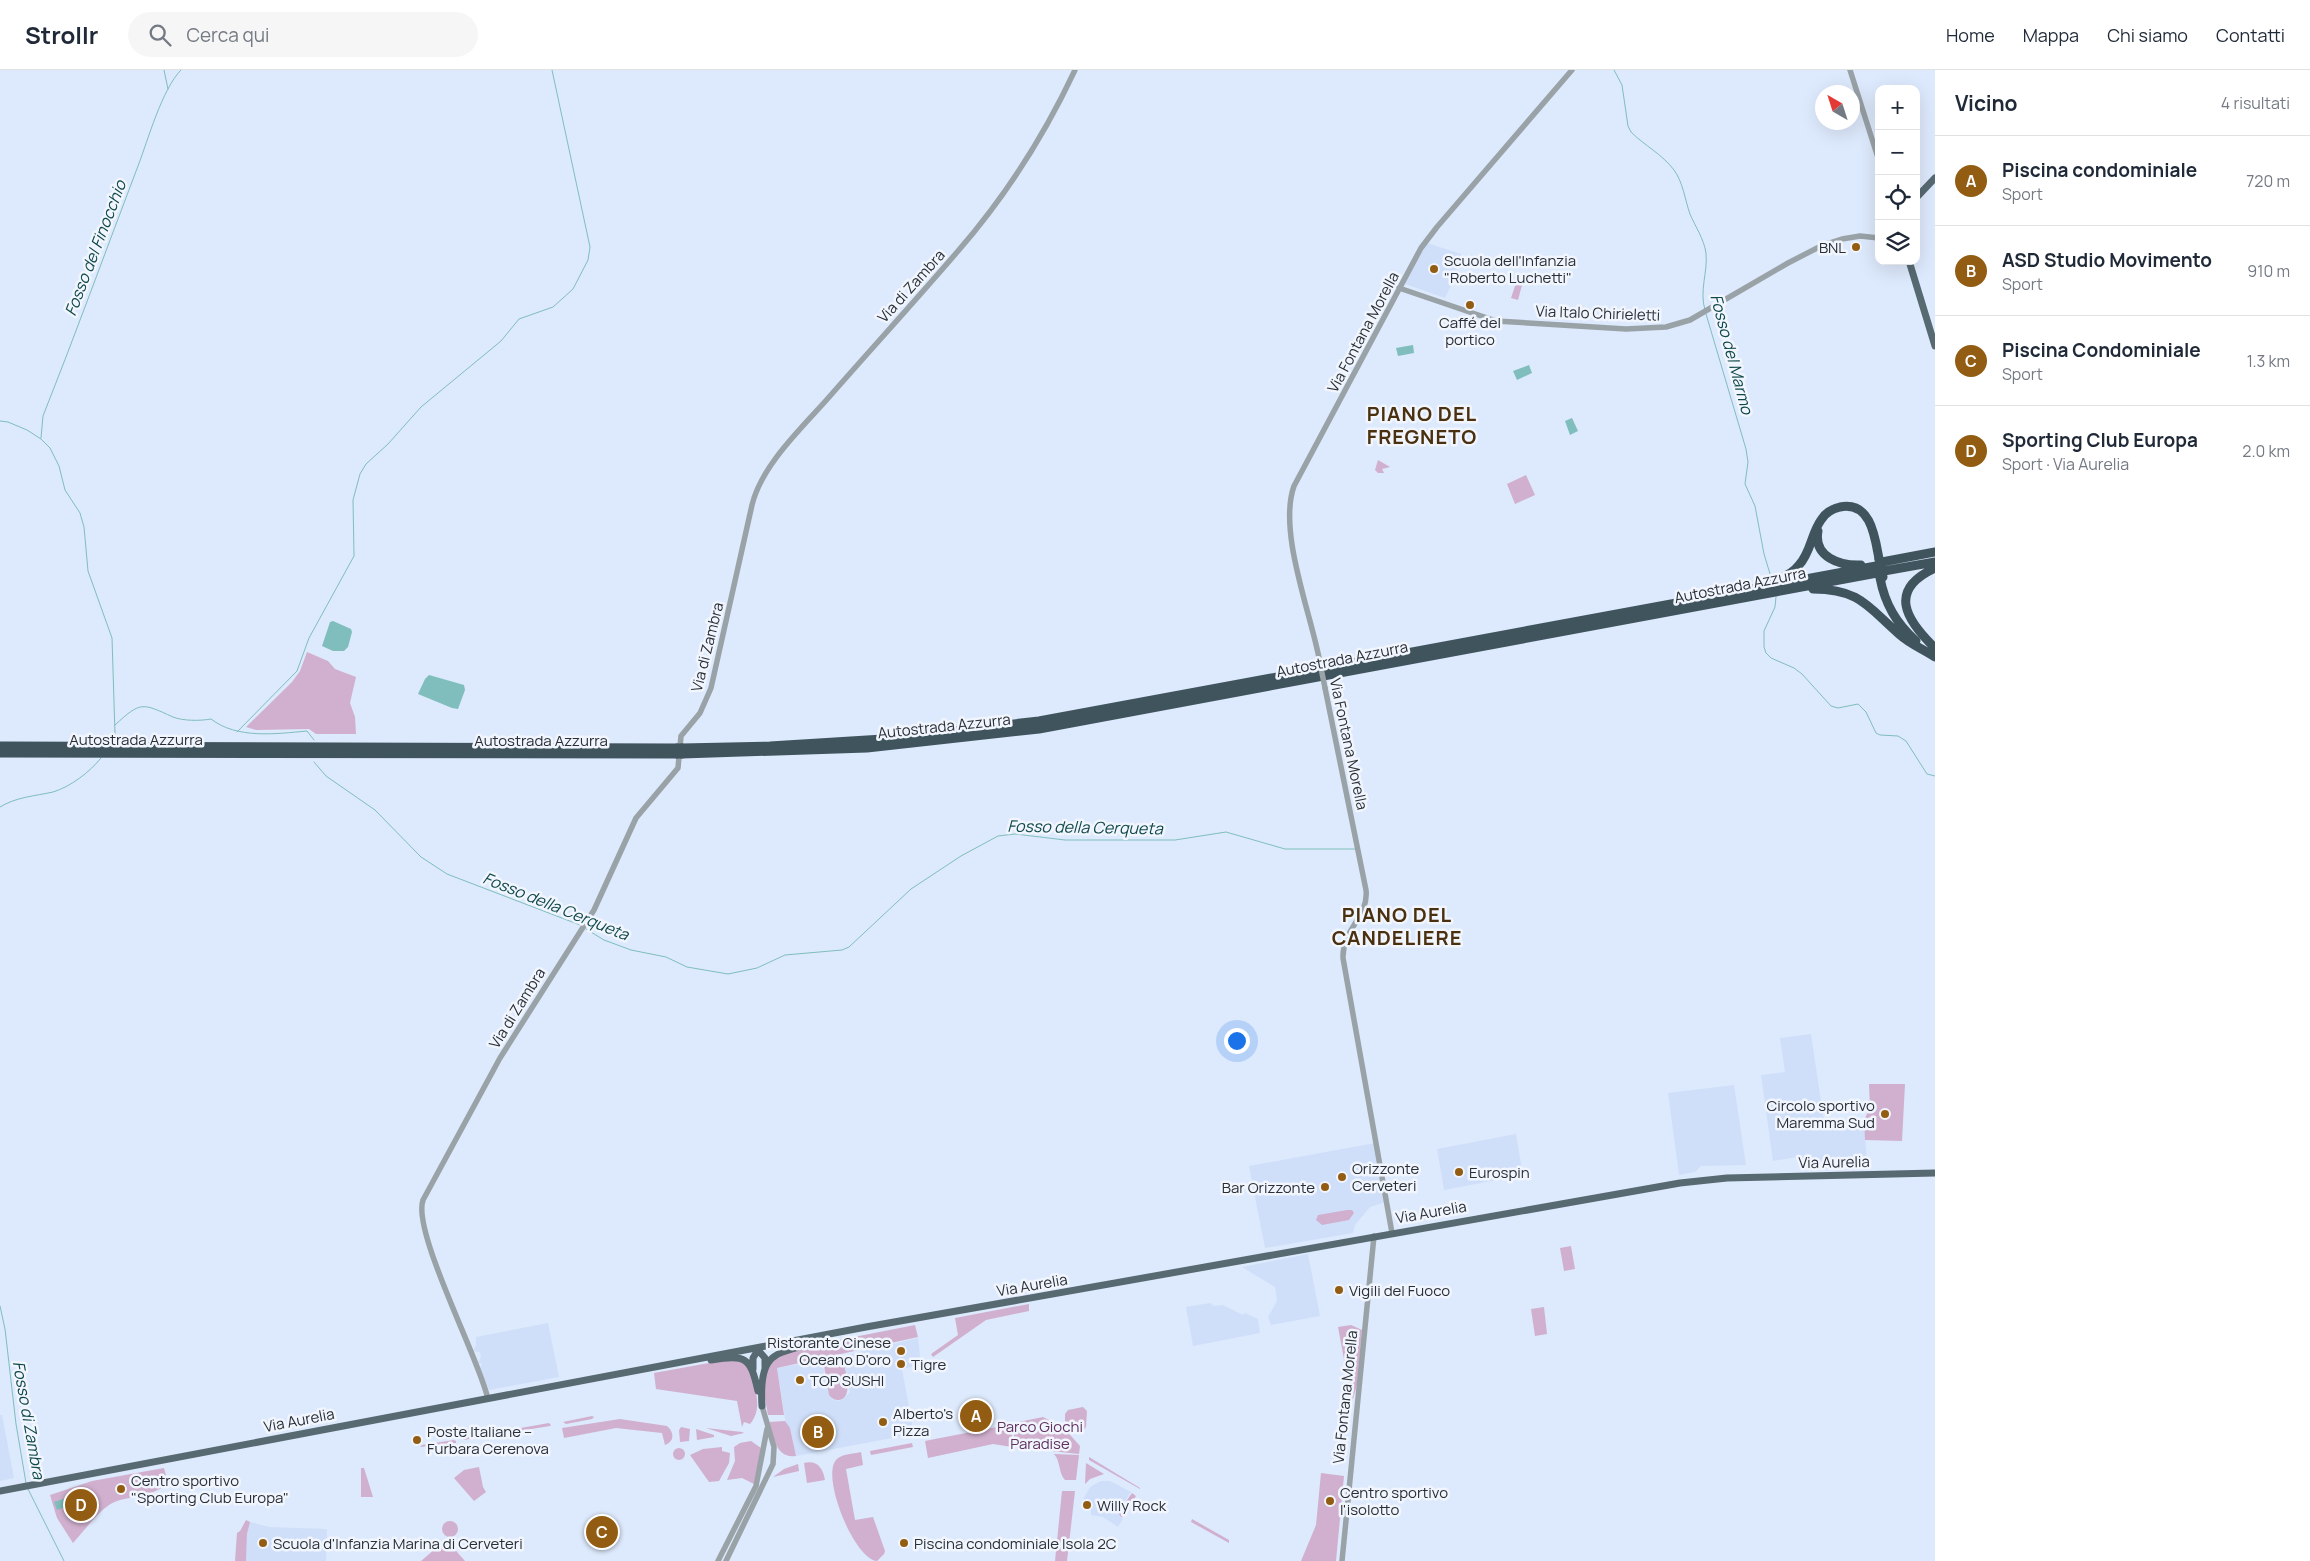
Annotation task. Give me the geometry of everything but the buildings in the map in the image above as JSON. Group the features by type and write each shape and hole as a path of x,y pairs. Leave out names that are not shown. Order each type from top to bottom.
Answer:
{"highway":[{"path":"1717,600 1774,589 1800,564 1821,520 1829,512 1840,507 1855,509 1868,519 1873,530 1879,567"},
{"path":"1934,653 1904,630 1894,617 1886,600 1879,567 1869,526 1857,512 1847,509 1835,511 1826,516 1818,534 1818,542 1829,558 1848,565 1879,567 1935,554"},
{"name":"Autostrada Azzurra","path":"1774,589 1879,567 1935,562"},
{"path":"1934,653 1911,622 1905,605 1906,595 1912,584 1935,568"},
{"path":"1717,600 1730,590 1819,589 1852,595 1872,607 1906,639 1934,653"},
{"name":"Autostrada Azzurra","path":"0,746 101,749 680,751 867,740 1040,721 1717,600"},
{"name":"Autostrada Azzurra","path":"0,753 101,749"}],"main road":[{"path":"1920,194 1935,178"},
{"path":"1910,265 1935,346"},
{"name":"Via Aurelia","path":"0,1491 846,1331 1374,1236 1707,1179 1935,1173"},
{"name":"Via Aurelia","path":"603,1377 825,1339 936,1316"},
{"path":"683,1361 758,1350 846,1331"},
{"path":"762,1406 761,1379 765,1368 774,1357 784,1350 825,1339"},
{"path":"758,1350 765,1359 765,1368"},
{"path":"753,1372 753,1359 758,1350"},
{"path":"704,1361 739,1358 748,1363 753,1372 762,1406"}],"street":[{"name":"Via di Zambra","path":"488,1399 482,1377 437,1264 424,1222 422,1204 498,1062 584,927 599,900 636,818 678,768 681,736 696,719 706,702 726,627 755,493 761,480 811,418 958,251 989,213 1052,115 1075,70"},
{"name":"Via Fontana Morella","path":"1392,1233 1342,958 1346,937 1366,904 1366,890 1311,620 1296,572 1289,515 1290,500 1296,483 1419,252 1432,233 1572,70"},
{"path":"1850,70 1875,148"},
{"path":"1870,236 1875,234"},
{"name":"Via Italo Chirieletti","path":"1399,288 1481,317 1504,322 1642,329 1675,326 1698,316 1814,250 1842,238 1870,236"},
{"path":"1870,236 1875,237"},
{"name":"Via Fontana Morella","path":"1342,1561 1374,1236"},
{"path":"726,1561 772,1468 774,1447 762,1406"},
{"path":"718,1561 757,1482 767,1425"}],"shaded area":[{"name":"Scuola dell'Infanzia \"Roberto Luchetti\"","path":"1427,243 1461,254 1454,279 1445,298 1405,284 1416,259"},
{"path":"1413,345 1414,353 1398,356 1396,348"},
{"path":"1529,365 1532,373 1517,380 1513,371"},
{"path":"1572,418 1578,431 1570,435 1565,421"},
{"path":"333,621 351,629 348,647 344,651 333,651 322,646 330,622"},
{"path":"429,675 464,685 465,690 458,709 418,694"},
{"path":"1811,1034 1824,1121 1864,1120 1867,1163 1832,1165 1830,1159 1826,1162 1798,1163 1797,1157 1773,1161 1761,1075 1785,1072 1780,1038"},
{"path":"1734,1085 1746,1165 1701,1166 1695,1172 1679,1175 1668,1093"},
{"path":"1516,1134 1523,1175 1444,1190 1437,1149"},
{"path":"1375,1143 1385,1202 1370,1207 1355,1225 1353,1233 1265,1248 1249,1166"},
{"path":"1308,1254 1320,1316 1271,1325 1268,1317 1277,1301 1275,1287 1242,1267"},
{"path":"1210,1303 1214,1306 1223,1305 1243,1315 1245,1313 1258,1319 1260,1333 1193,1346 1186,1307"},
{"path":"548,1323 559,1377 489,1390 480,1368 482,1364 478,1363 481,1357 480,1352 473,1351 476,1345 476,1337"},
{"path":"918,1338 921,1365 902,1369 914,1434 796,1456 790,1428 786,1425 777,1368 822,1360 829,1395 832,1399 838,1401 850,1392 843,1356"},
{"path":"0,1415 2,1415 14,1478 0,1481"},
{"path":"1101,1481 1110,1481 1131,1492 1117,1513 1123,1519 1118,1527 1103,1517 1091,1515 1091,1508 1083,1507 1084,1498 1090,1487"},
{"path":"69,1497 71,1505 57,1510 54,1502"},
{"path":"250,1522 269,1527 327,1530 326,1561 246,1561 247,1534"}],"green space":[{"path":"1516,283 1522,285 1518,300 1511,298"},
{"path":"1378,460 1390,467 1382,469 1384,473 1378,473 1375,470"},
{"path":"1526,475 1535,495 1515,504 1507,484"},
{"path":"307,652 328,661 335,669 356,677 350,703 355,717 356,734 316,734 309,729 256,730 246,727 292,682 300,671"},
{"name":"Circolo sportivo Maremma Sud","path":"1869,1084 1905,1084 1902,1141 1865,1140 1864,1120 1870,1108"},
{"path":"1352,1210 1354,1213 1349,1220 1322,1225 1316,1220 1318,1215"},
{"path":"1571,1246 1575,1269 1564,1271 1560,1248"},
{"path":"1029,1304 1029,1311 986,1320 933,1357 931,1354 958,1335 955,1318"},
{"path":"1544,1307 1547,1334 1535,1336 1531,1309"},
{"path":"915,1325 918,1337 777,1368 784,1415 768,1415 763,1387 765,1374 774,1360 798,1348"},
{"path":"1351,1325 1362,1330 1357,1385 1352,1402 1338,1327"},
{"path":"842,1356 848,1388 844,1398 838,1400 829,1395 823,1360"},
{"path":"740,1359 750,1368 757,1404 754,1418 750,1424 744,1422 742,1427 737,1401 656,1389 654,1373"},
{"path":"1083,1407 1087,1411 1086,1427 1084,1430 1076,1431 1065,1421 1065,1414 1068,1410"},
{"path":"594,1417 592,1419 566,1424 563,1422"},
{"name":"Parco Giochi Paradise","path":"1043,1417 1063,1427 1080,1446 1079,1454 1014,1447 1014,1423"},
{"path":"620,1419 667,1426 672,1434 672,1439 665,1445 662,1433 616,1428 564,1438 562,1428"},
{"path":"785,1421 790,1428 796,1456 784,1454 776,1445 772,1434 769,1422"},
{"path":"549,1423 550,1426 463,1440 465,1438"},
{"path":"1012,1424 1012,1447 993,1444 928,1458 925,1441"},
{"path":"681,1427 690,1429 689,1441 680,1442 679,1430"},
{"path":"706,1428 742,1432 744,1433 731,1436"},
{"path":"696,1429 714,1435 714,1437 697,1440"},
{"path":"454,1440 456,1443 420,1447 422,1445"},
{"path":"751,1441 761,1448 754,1484 742,1478 727,1480 735,1461 734,1447 740,1443"},
{"path":"912,1443 913,1447 871,1455 870,1451"},
{"path":"722,1447 722,1451 730,1453 729,1463 719,1481 709,1482 690,1455 703,1449"},
{"path":"679,1448 685,1454 679,1460 673,1454"},
{"path":"861,1452 863,1465 846,1469 855,1520 873,1517 885,1551 877,1561 868,1557 850,1533 836,1499 833,1483 833,1469 836,1460 844,1455"},
{"path":"1054,1454 1079,1455 1076,1480 1065,1480"},
{"path":"1089,1457 1140,1488 1140,1489 1089,1460"},
{"path":"809,1462 819,1466 825,1480 807,1483 804,1463"},
{"path":"1086,1463 1104,1474 1090,1479 1085,1484"},
{"path":"798,1464 799,1471 773,1477 784,1469"},
{"path":"479,1467 483,1487 486,1492 474,1501 454,1478 464,1470"},
{"path":"164,1468 168,1483 160,1489 144,1495 122,1499 109,1505 73,1543 57,1518 50,1495 92,1481"},
{"path":"361,1468 364,1468 373,1497 361,1497"},
{"name":"Centro sportivo l'isolotto","path":"1321,1473 1344,1476 1336,1561 1301,1561 1316,1525"},
{"path":"1062,1491 1075,1491 1067,1561 1055,1561"},
{"path":"1132,1493 1136,1496 1124,1516 1121,1517 1118,1513"},
{"path":"1192,1519 1229,1540 1229,1543 1191,1522"},
{"path":"246,1520 250,1522 247,1534 246,1561 235,1561 237,1533"},
{"path":"450,1521 456,1523 458,1529 456,1535 450,1537 444,1535 442,1529 444,1523"},
{"path":"442,1543 450,1544 465,1561 421,1561"}],"waterway":[{"path":"164,70 168,89"},
{"name":"Fosso del Finocchio","path":"41,438 43,416 156,115 168,89 181,70"},
{"path":"237,732 297,671 309,638 354,556 353,500 360,474 366,464 388,444 421,407 501,341 519,319 553,307 573,289 588,260 590,247 552,70"},
{"name":"Fosso del Marmo","path":"1614,70 1622,85 1628,126 1631,132 1669,164 1682,186 1690,214 1706,253 1703,289 1705,310"},
{"name":"Fosso del Marmo","path":"1706,314 1746,449 1748,462 1745,484 1755,506 1764,554 1771,577"},
{"name":"Fosso di Zambra","path":"0,421 8,422 27,430 41,439 50,448 59,466 65,490 80,513 84,527 88,571 112,638 115,734 111,742"},
{"name":"Fosso del Marmo","path":"1776,597 1775,607 1764,631 1766,653 1771,658 1794,668 1802,674 1831,706 1838,708 1858,704 1866,712 1876,733 1898,736 1906,741 1927,774 1935,776"},
{"name":"Fosso della Cerqueta","path":"115,725 137,708 148,707 173,717 197,720 211,719 232,730 257,734 307,731 314,740"},
{"name":"Fosso di Zambra","path":"0,807 19,799 53,792 66,787 85,774 101,758"},
{"name":"Fosso della Cerqueta","path":"314,762 326,776 375,810 421,857 447,874 580,925"},
{"name":"Fosso della Cerqueta","path":"586,929 604,940 631,950 666,957 687,967 728,974 757,968 785,955 842,950 849,947 911,889 961,856 998,836 1015,834 1065,840 1175,840 1226,832 1285,849 1355,849"},
{"name":"Fosso di Zambra","path":"0,1306 5,1329 16,1424 26,1483"},
{"name":"Fosso di Zambra","path":"28,1489 64,1561"}],"place":[{"name":"BNL","path":"1856,247"},
{"name":"Scuola dell'Infanzia \"Roberto Luchetti\"","path":"1434,269"},
{"name":"Caffé del portico","path":"1470,305"},
{"name":"Circolo sportivo Maremma Sud","path":"1885,1114"},
{"name":"Eurospin","path":"1459,1172"},
{"name":"Orizzonte Cerveteri","path":"1342,1177"},
{"name":"Bar Orizzonte","path":"1325,1187"},
{"name":"Vigili del Fuoco","path":"1339,1290"},
{"name":"Ristorante Cinese Oceano D'oro","path":"901,1351"},
{"name":"Tigre","path":"901,1364"},
{"name":"TOP SUSHI","path":"800,1380"},
{"name":"Piscina condominiale","path":"976,1416"},
{"name":"Alberto's Pizza","path":"883,1422"},
{"name":"ASD Studio Movimento","path":"818,1432"},
{"name":"Poste Italiane – Furbara Cerenova","path":"417,1440"},
{"name":"Centro sportivo \"Sporting Club Europa\"","path":"121,1489"},
{"name":"Centro sportivo l'isolotto","path":"1330,1501"},
{"name":"Sporting Club Europa","path":"81,1505"},
{"name":"Willy Rock","path":"1087,1505"},
{"name":"Piscina Condominiale","path":"602,1532"},
{"name":"Scuola d'Infanzia Marina di Cerveteri","path":"263,1543"},
{"name":"Piscina condominiale Isola 2C","path":"904,1543"}],"district":[{"name":"PIANO DEL FREGNETO","path":"1422,424"},
{"name":"PIANO DEL CANDELIERE","path":"1397,926"}]}
